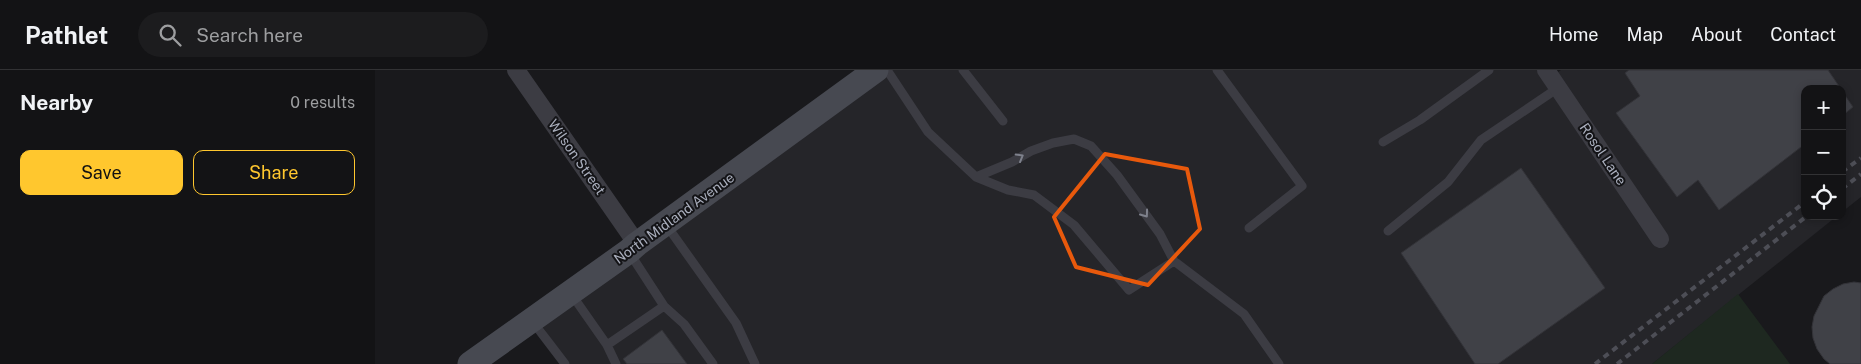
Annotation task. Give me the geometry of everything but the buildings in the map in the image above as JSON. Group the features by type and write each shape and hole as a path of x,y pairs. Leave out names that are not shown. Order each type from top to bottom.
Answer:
{"street":[{"name":"Wilson Street","path":"516,70 633,248"},
{"name":"North Midland Avenue","path":"470,364 633,248 876,70"},
{"name":"Rosol Lane","path":"1554,76 1660,239"}],"lane":[{"path":"887,70 929,132 976,177 1008,190 1034,195 1074,225 1129,290 1174,261"},
{"path":"963,70 1003,121"},
{"path":"1217,70 1302,186 1249,228"},
{"path":"1383,142 1420,120 1489,70"},
{"path":"1388,231 1448,182 1481,140 1554,76"},
{"path":"976,177 1012,162 1031,151 1053,143 1074,140 1091,146 1117,175 1160,234 1174,261 1244,314 1279,364"},
{"path":"665,223 736,323 755,364"},
{"path":"633,248 664,306 683,324 713,364"},
{"path":"570,292 607,345 616,364"},
{"path":"607,345 664,306"},
{"path":"531,320 565,364"}],"highlighted area":[{"path":"1105,154 1187,169 1200,229 1148,285 1076,267 1054,217"}],"shaded area":[{"path":"876,70 1546,70 1551,77 1561,70 1861,70 1861,197 1846,209 1846,85 1801,85 1801,220 1832,220 1652,364 568,364 536,317"},
{"path":"1738,294 1790,364 1652,364"}],"railway":[{"path":"1846,169 1861,158"},
{"path":"1846,186 1861,174"},
{"path":"1595,364 1801,205"},
{"path":"1617,364 1802,220"}]}
